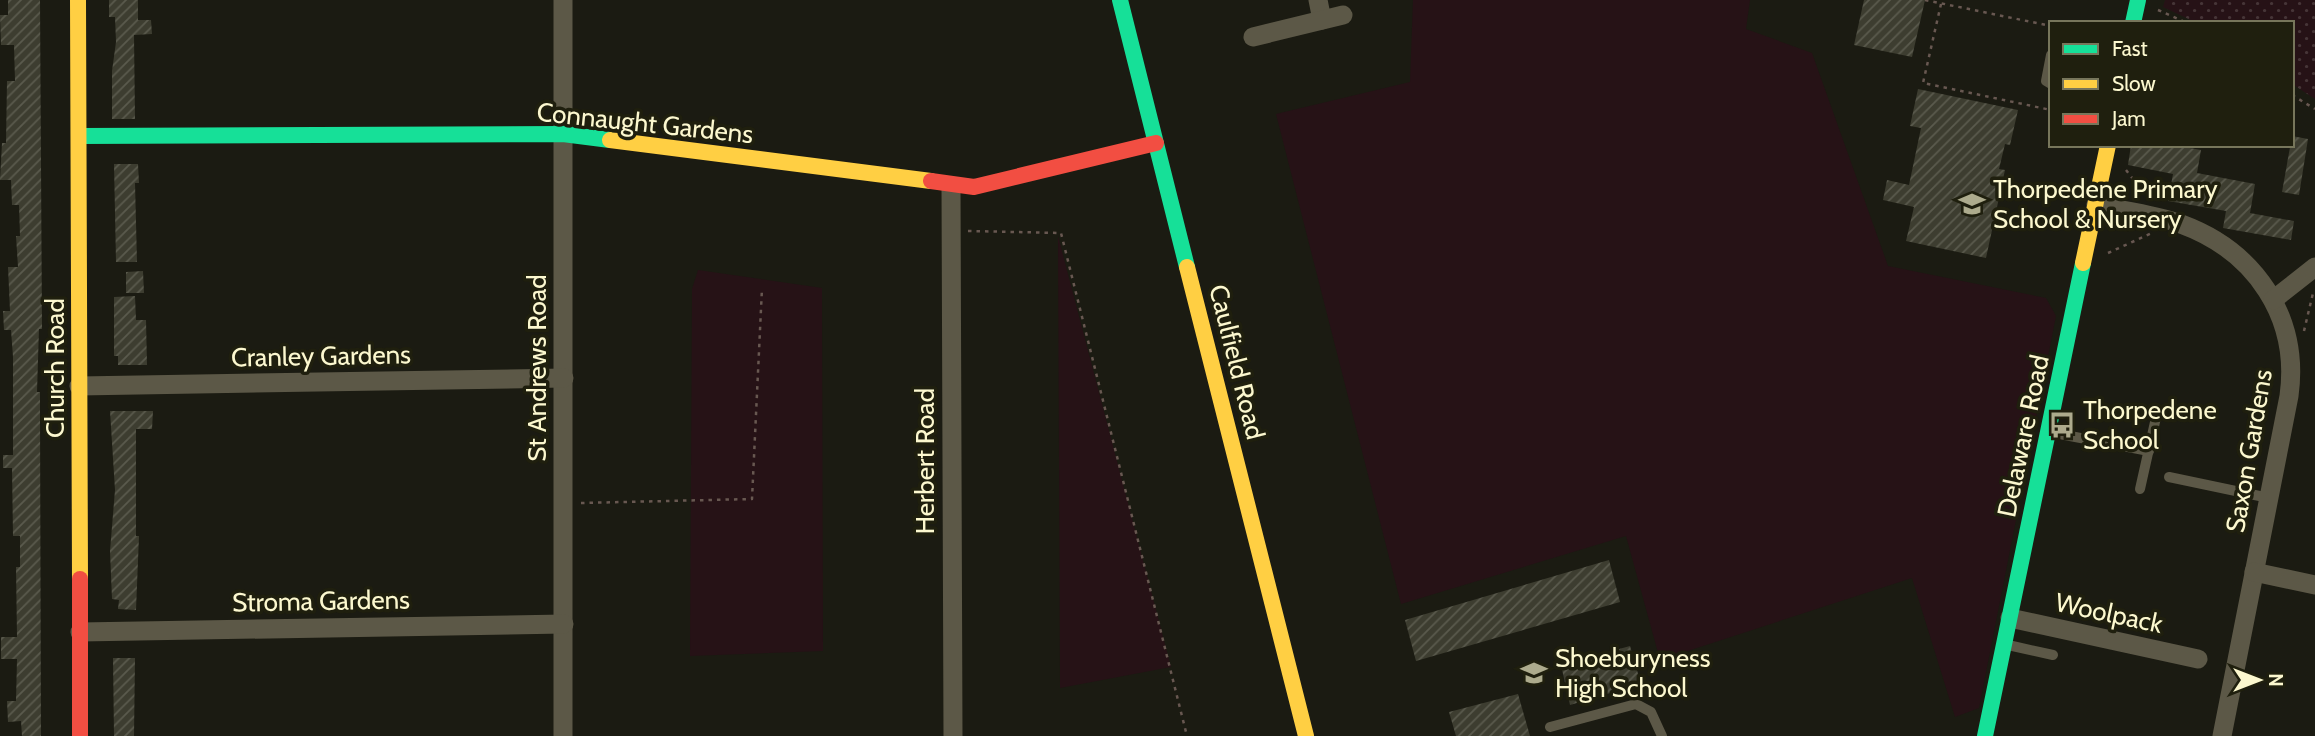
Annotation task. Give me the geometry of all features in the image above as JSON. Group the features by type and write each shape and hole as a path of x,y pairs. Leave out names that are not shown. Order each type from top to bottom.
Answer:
{"street":[{"name":"Church Road","path":"78,0 80,736"},
{"name":"St Andrews Road","path":"563,0 564,736"},
{"name":"Caulfield Road","path":"1119,0 1306,736"},
{"path":"1318,0 1322,20"},
{"path":"2133,21 2138,0"},
{"path":"1253,37 1343,15"},
{"name":"Connaught Gardens","path":"80,136 563,134 974,187 1156,143"},
{"name":"Delaware Road","path":"1985,736 2108,147"},
{"name":"Herbert Road","path":"951,186 953,736"},
{"name":"Saxon Gardens","path":"2096,205 2178,223 2201,233 2245,263 2273,300 2286,328 2291,377 2222,736"},
{"path":"2273,300 2315,267"},
{"name":"Cranley Gardens","path":"79,386 564,378"},
{"path":"2254,572 2315,585"},
{"name":"Woolpack","path":"2010,618 2198,659"},
{"name":"Stroma Gardens","path":"80,632 564,624"}],"lane":[{"path":"2049,65 2046,81 2049,83"},
{"path":"2140,489 2157,413"},
{"path":"2048,432 2148,451"},
{"path":"2169,477 2269,498"},
{"path":"2004,645 2053,655"},
{"path":"1550,727 1636,704 1651,712 1662,736"}],"path":[{"path":"1925,0 2049,26"},
{"path":"1941,4 1923,83 2049,110"},
{"path":"2155,9 2182,20 2183,14"},
{"path":"2294,97 2315,108"},
{"path":"951,231 1061,233 1187,736"},
{"path":"2303,337 2315,286"},
{"path":"564,503 752,499 762,288"}],"shaded area":[{"path":"1413,0 1750,0 1746,29 1812,53 1888,266 2046,298 2056,316 1979,708 1955,717 1912,578 1660,660 1626,536 1401,604 1276,114 1410,82"},
{"path":"2165,0 2315,0 2315,99 2294,85 2294,21 2193,21 2163,7"},
{"path":"1058,236 1171,667 1060,688"},
{"path":"698,270 822,288 823,651 690,656 692,289"}],"building":[{"path":"8,0 40,0 42,329 39,329 37,392 40,392 41,736 22,736 21,721 8,722 7,701 16,701 17,659 1,659 1,637 17,637 16,567 20,567 20,536 13,536 12,468 3,468 3,455 13,455 13,357 11,330 4,330 3,311 10,311 8,267 18,267 16,236 20,236 19,205 12,205 11,180 0,180 2,143 6,143 7,81 15,81 14,45 1,45 0,15 8,15"},
{"path":"109,0 138,0 138,20 151,20 152,34 134,35 135,119 112,119 112,71 116,42 115,17 109,17"},
{"path":"1864,0 1925,0 1912,57 1854,45"},
{"path":"1918,89 2018,110 2010,145 2005,144 1999,169 2005,170 1986,258 1906,241 1914,207 1883,200 1887,180 1909,185 1921,128 1910,126"},
{"path":"2294,136 2308,139 2299,195 2282,192 2290,147 2294,147"},
{"path":"2131,147 2184,147 2201,150 2197,173 2255,184 2250,213 2294,221 2291,240 2223,228 2226,211 2168,201 2173,174 2128,165"},
{"path":"114,164 138,164 139,183 135,183 137,262 116,262"},
{"path":"143,271 144,293 126,293 126,272"},
{"path":"135,296 136,320 146,320 147,365 118,365 118,356 114,356 114,297"},
{"path":"110,411 153,411 152,429 136,429 136,536 139,536 136,610 118,609 119,600 112,599 110,551 115,490"},
{"path":"1609,560 1620,602 1416,661 1405,620"},
{"path":"1630,646 1641,684 1570,705 1561,665"},
{"path":"113,658 135,658 134,736 114,736"},
{"path":"1518,694 1530,736 1456,736 1449,712"}],"traffic: fast":[{"path":"1120,0 1187,267"},
{"path":"2133,21 2138,0"},
{"path":"80,136 563,134 610,140"},
{"path":"1985,736 2083,263"}],"traffic: slow":[{"path":"78,0 80,579"},
{"path":"610,140 931,181"},
{"path":"2083,263 2108,147"},
{"path":"1187,267 1306,736"}],"traffic: jam":[{"path":"931,181 974,187 1156,143"},
{"path":"80,579 80,736"}],"place":[{"name":"Thorpedene Primary School & Nursery","path":"1972,204"},
{"name":"Thorpedene School","path":"2062,425"},
{"name":"Shoeburyness High School","path":"1534,673"}]}
